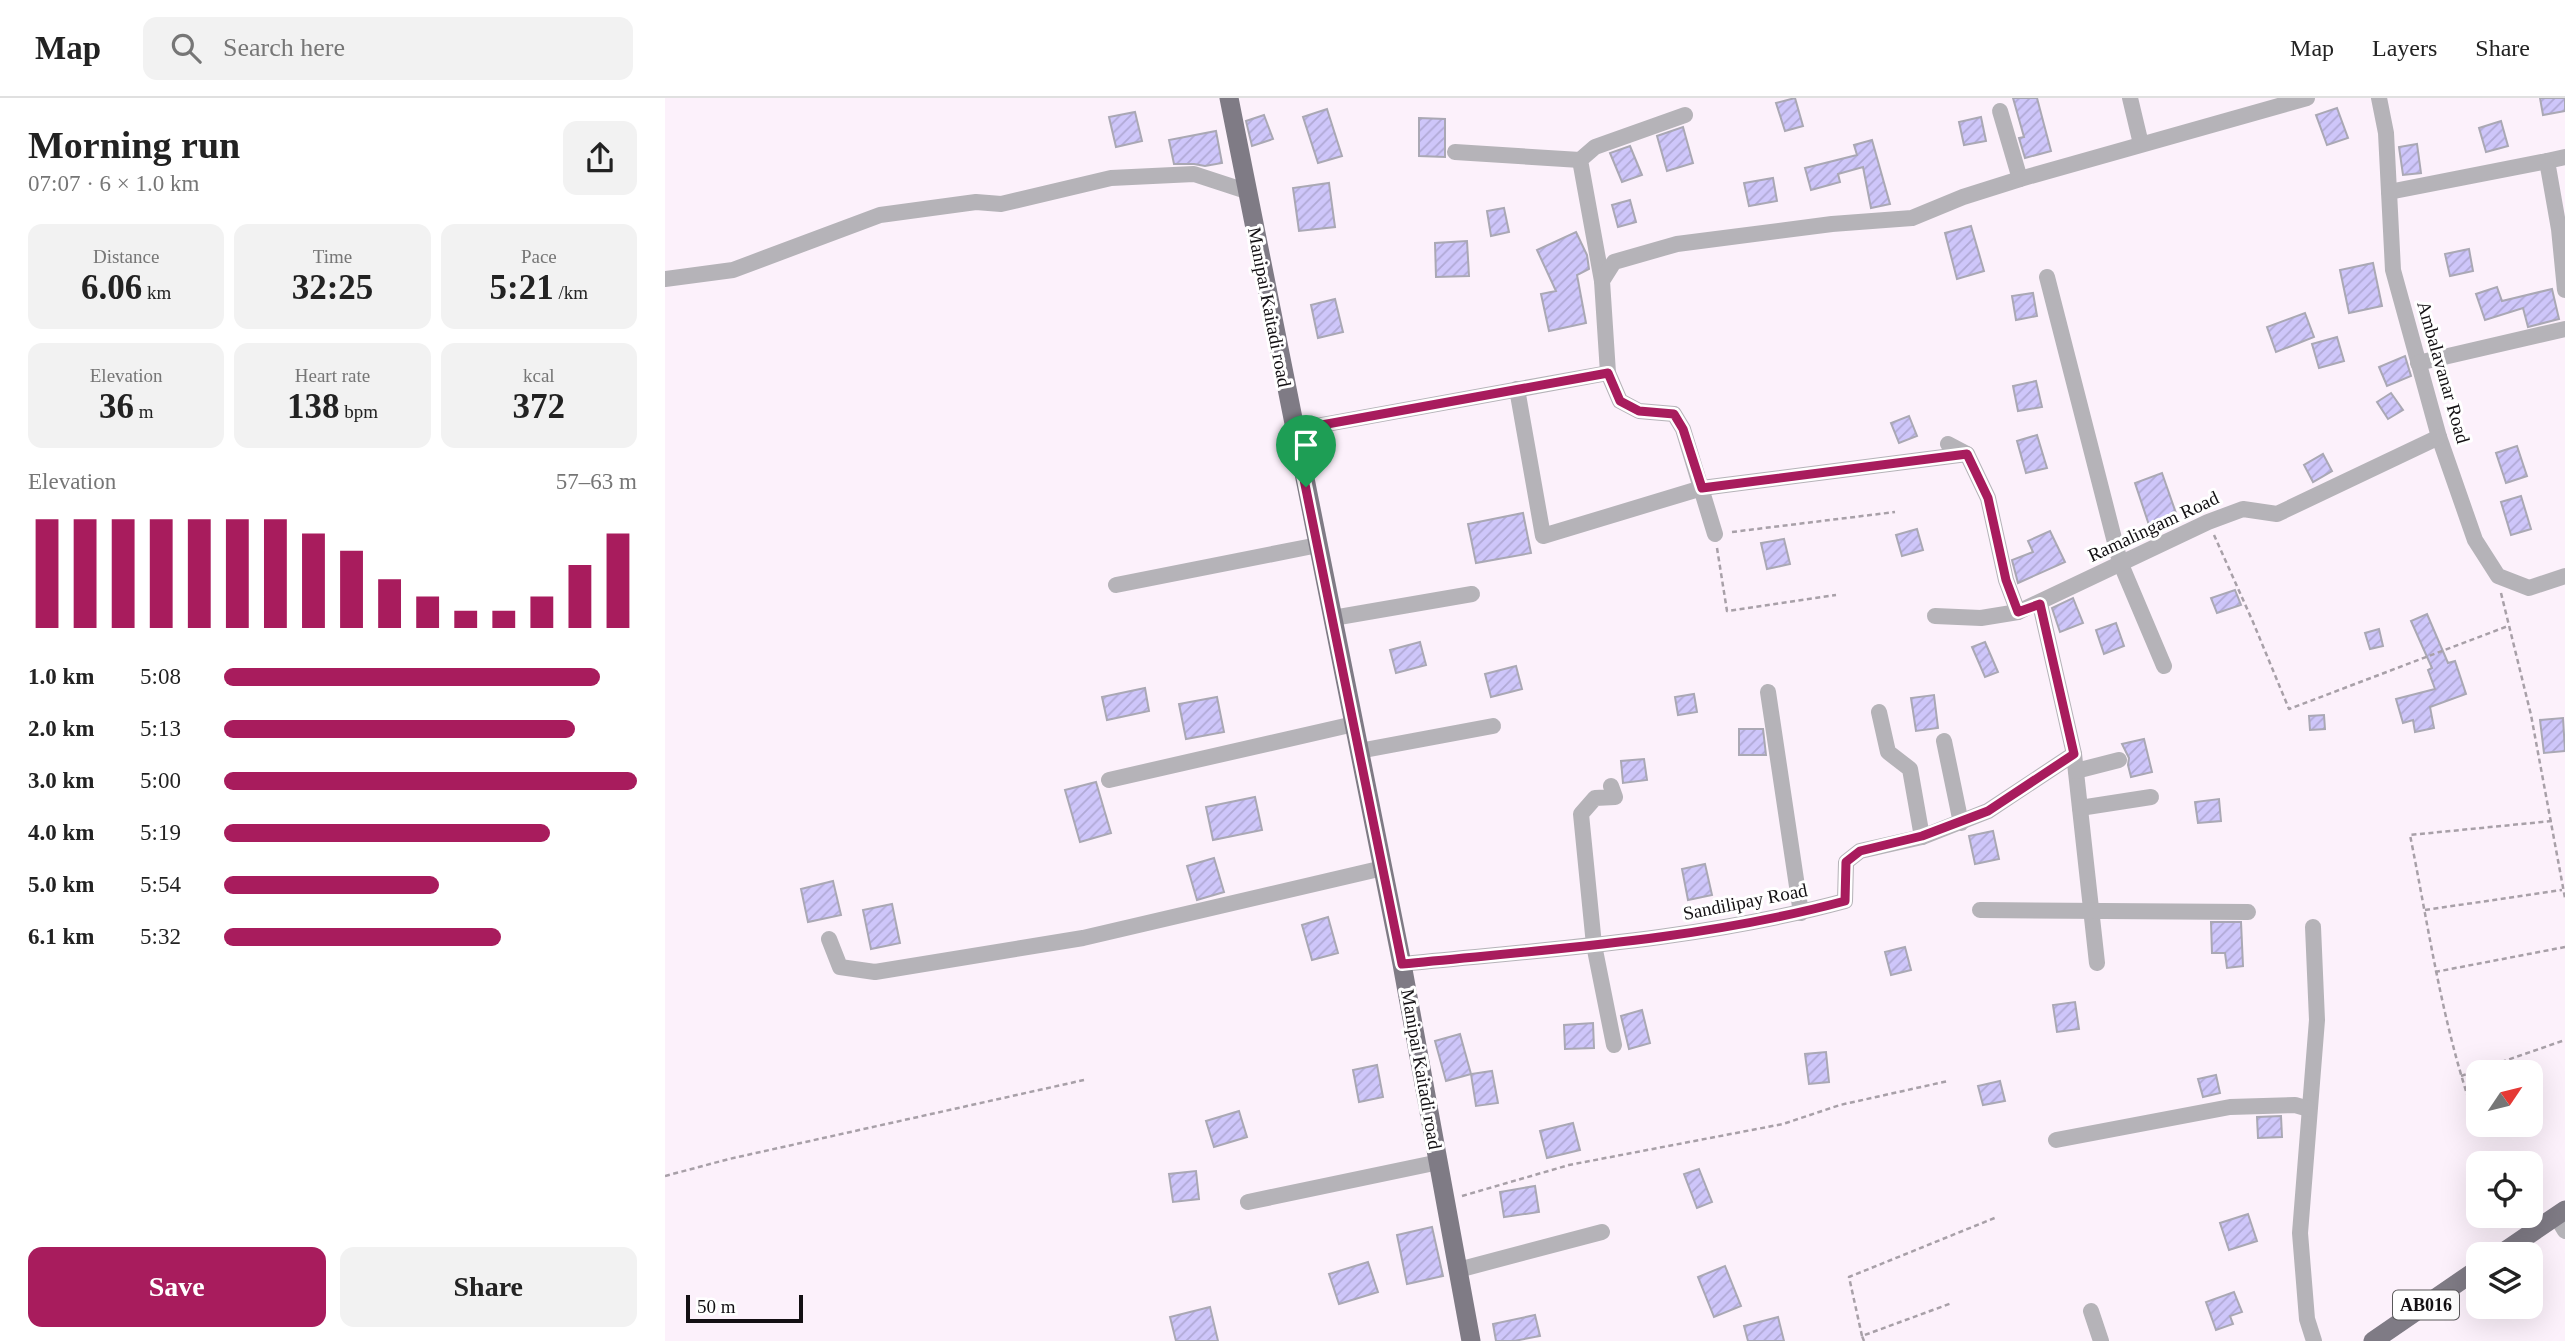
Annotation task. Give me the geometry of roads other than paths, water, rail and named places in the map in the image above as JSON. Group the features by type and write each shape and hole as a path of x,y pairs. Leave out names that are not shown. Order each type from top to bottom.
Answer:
{"main road":[{"name":"Manipai Kaitadi road","path":"1229,98 1402,964 1471,1341"},
{"path":"2522,1242 2562,1219"},
{"name":"AB016","path":"2373,1341 2466,1277"}],"street":[{"path":"2130,98 2141,144"},
{"path":"1602,281 1614,262 1677,244 1832,224 1912,218 1963,197 2020,179 2307,98"},
{"name":"Ambalavanar Road","path":"2379,98 2386,133 2393,270 2439,437 2475,540 2498,576 2529,588 2565,576"},
{"path":"2000,111 2020,179"},
{"path":"1455,152 1580,160 1595,147 1685,114"},
{"path":"2389,192 2565,157"},
{"path":"1580,160 1602,281 1608,373 1620,401 1639,411 1674,414 1683,429 1715,534"},
{"path":"2547,161 2559,229 2565,290"},
{"path":"665,279 733,270 880,215 976,202 1002,204 1111,178 1194,174 1246,191"},
{"path":"2047,276 2120,562 2164,666"},
{"path":"2418,363 2565,329"},
{"path":"1294,430 1608,373"},
{"path":"1517,389 1543,536 1702,488 1967,454"},
{"name":"Ramalingam Road","path":"1935,616 1981,618 2018,612 2040,604 2120,562 2208,522 2242,509 2277,514 2439,437"},
{"path":"1948,444 1967,454 1988,498 2006,580 2018,612"},
{"path":"1116,585 1318,545"},
{"path":"1332,618 1472,594"},
{"path":"2040,604 2074,754 2097,963"},
{"path":"1768,692 1801,913"},
{"path":"1879,712 1888,752 1910,769 1922,836"},
{"path":"1109,780 1354,724"},
{"path":"1359,751 1493,726"},
{"path":"1944,741 1961,822"},
{"name":"Sandilipay Road","path":"1402,964 1671,937 1801,913 1845,901 1846,862 1860,851 1922,836 1988,811 2074,754"},
{"path":"2076,771 2119,760"},
{"path":"1611,786 1615,797 1595,798 1581,814 1594,945 1614,1045"},
{"path":"2080,808 2151,797"},
{"path":"829,939 840,967 875,972 1083,938 1383,867"},
{"path":"1980,910 2248,912"},
{"path":"2313,927 2317,1020 2300,1233 2307,1319 2314,1341"},
{"path":"2056,1140 2230,1107 2295,1105 2309,1108"},
{"path":"1248,1202 1439,1162"},
{"path":"1458,1270 1602,1232"},
{"path":"2091,1311 2101,1341"}]}
